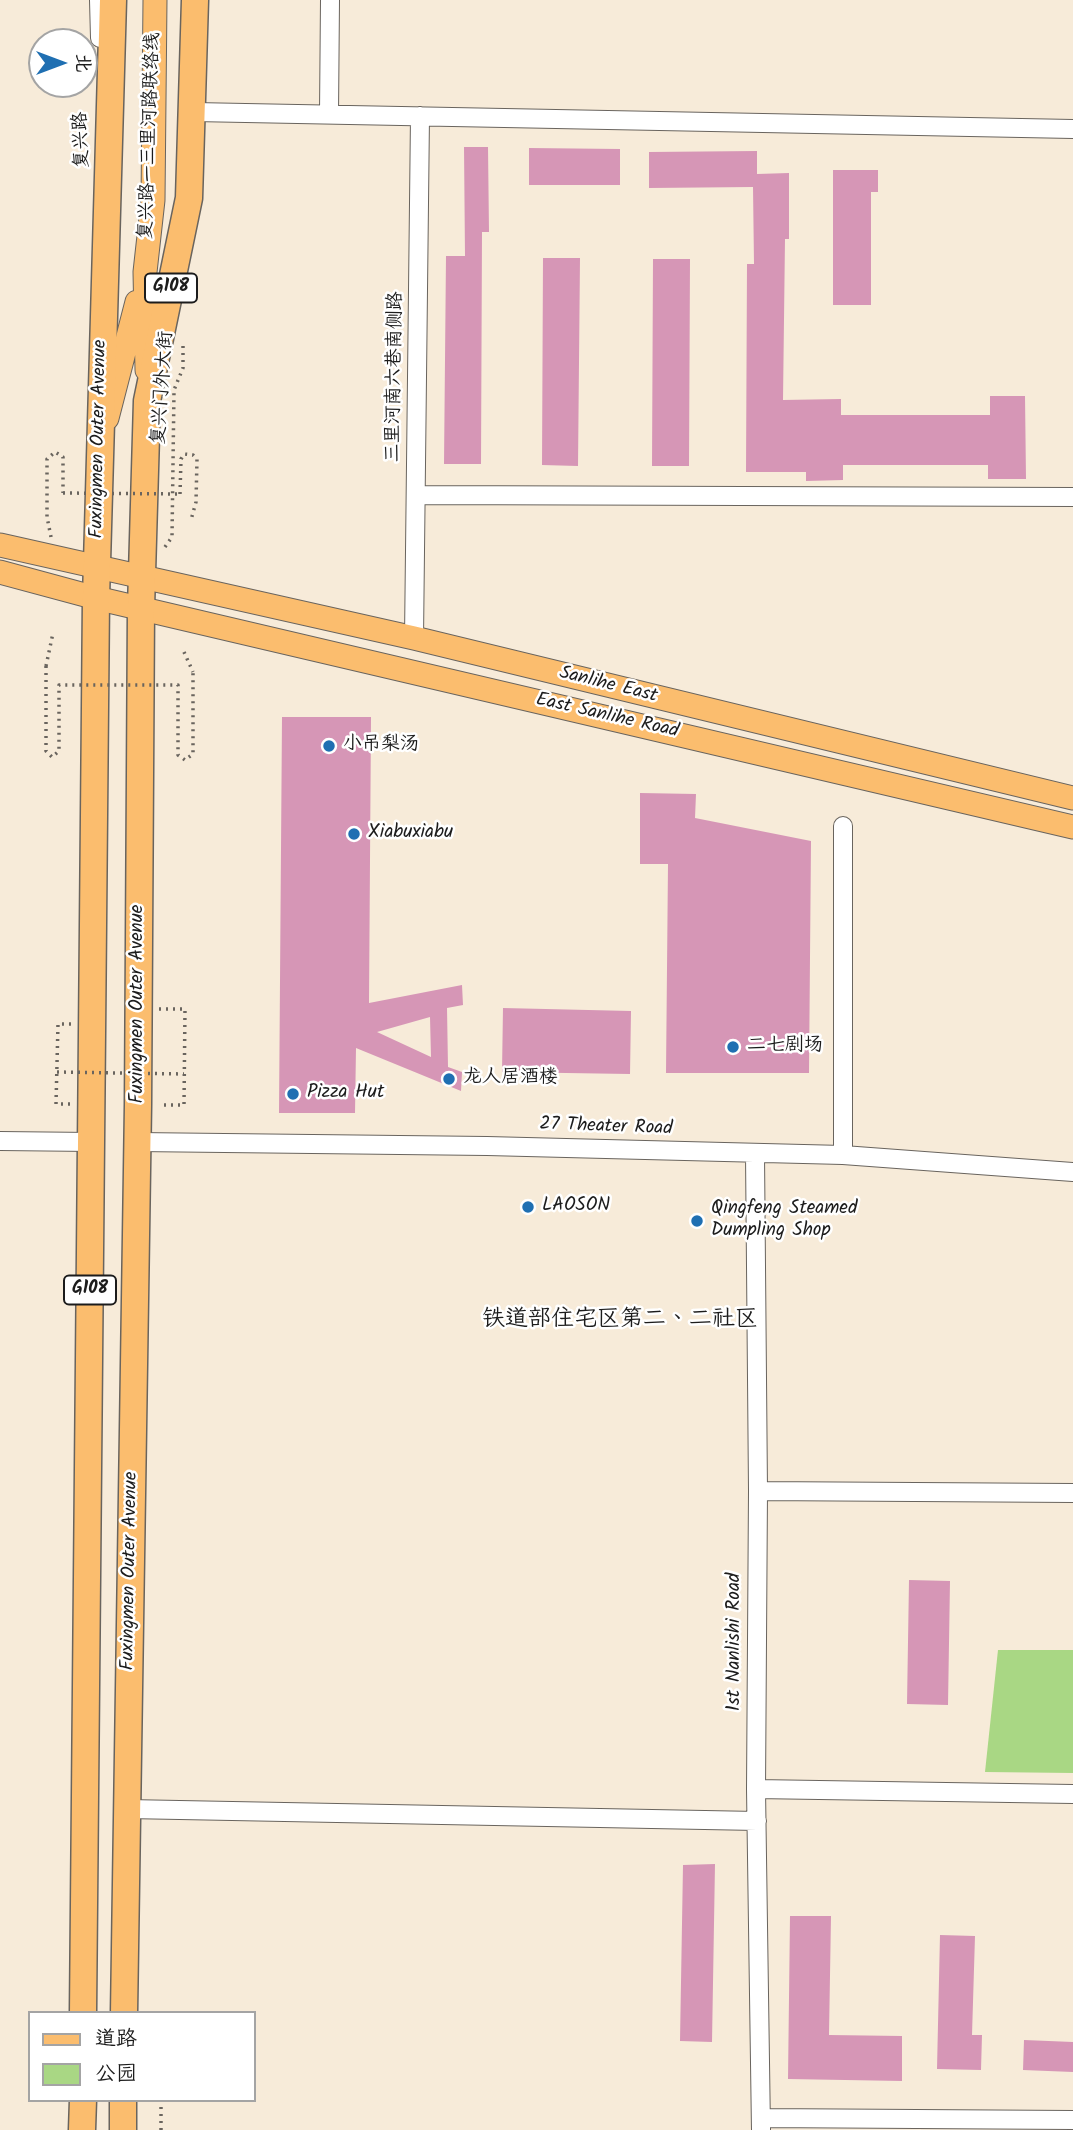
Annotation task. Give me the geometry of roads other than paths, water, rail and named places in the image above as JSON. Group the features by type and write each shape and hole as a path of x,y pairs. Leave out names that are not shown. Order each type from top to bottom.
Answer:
{"highway":[{"name":"Fuxingmen Outer Avenue","path":"83,2011 96,598 113,0"},
{"name":"Fuxingmen Outer Avenue","path":"124,2011 137,1142 141,608 147,401 185,222 194,112 195,0"},
{"path":"82,2130 83,2102"},
{"path":"122,2102 123,2130"}],"main road":[{"name":"复兴路—三里河路联络线","path":"145,272 153,200 155,0"},
{"path":"145,272 147,401"},
{"path":"100,445 145,272"},
{"name":"Sanlihe East","path":"0,545 414,638 1073,798"},
{"name":"East Sanlihe Road","path":"0,572 96,598 1073,827"}],"street":[{"name":"复兴路","path":"99,0 106,195"},
{"path":"329,113 330,0"},
{"path":"194,112 1073,129"},
{"name":"三里河南六巷南侧路","path":"414,638 420,116"},
{"path":"416,495 1073,497"},
{"path":"843,825 843,1155"},
{"path":"0,1141 92,1142"},
{"name":"27 Theater Road","path":"137,1142 487,1146 843,1155 1073,1172"},
{"name":"1st Nanlishi Road","path":"755,1154 758,1491 756,1789 761,2124"},
{"path":"758,1491 1073,1493"},
{"path":"756,1789 1073,1794"},
{"path":"127,1809 757,1821"},
{"path":"761,2124 1073,2120"}],"place":[{"name":"小吊梨汤","path":"329,746"},
{"name":"Xiabuxiabu","path":"354,834"},
{"name":"二七剧场","path":"733,1047"},
{"name":"龙人居酒楼","path":"449,1079"},
{"name":"Pizza Hut","path":"293,1094"},
{"name":"LAOSON","path":"528,1207"},
{"name":"Qingfeng Steamed Dumpling Shop","path":"697,1221"}],"district":[{"name":"铁道部住宅区第二、二社区","path":"620,1321"}]}
